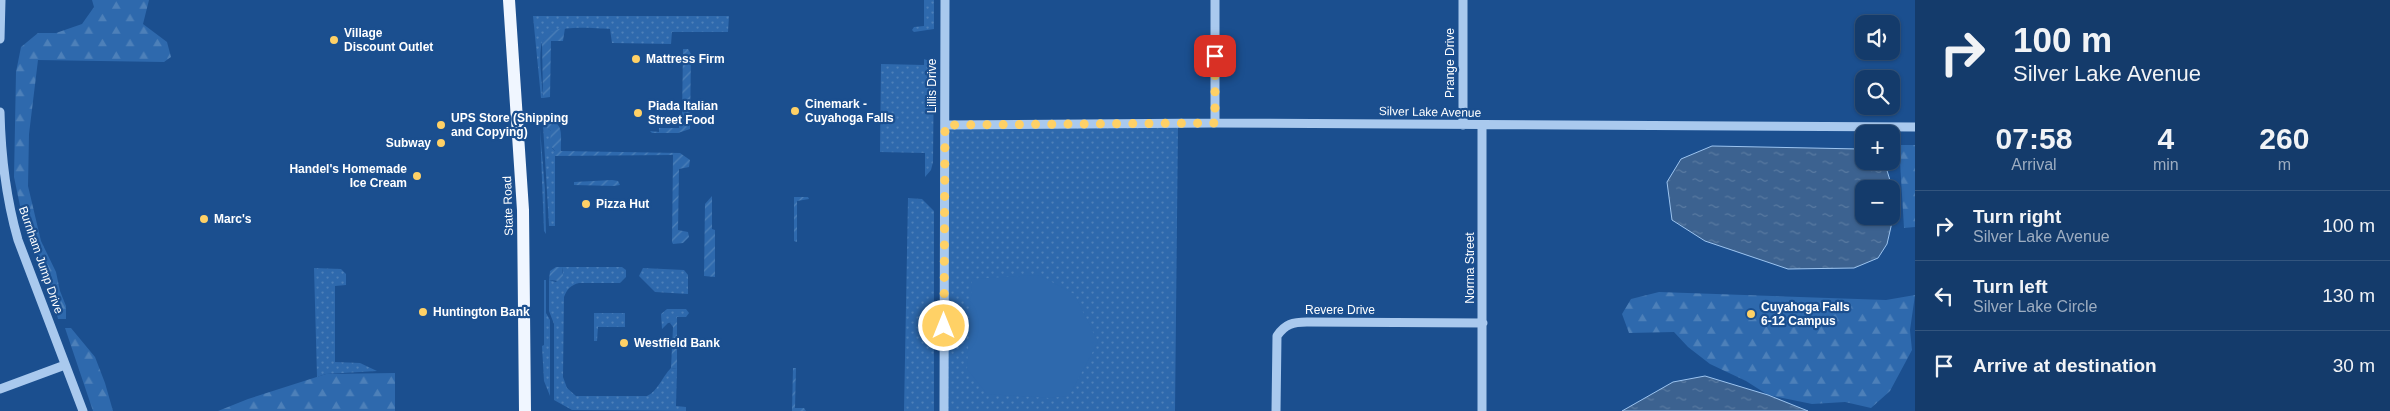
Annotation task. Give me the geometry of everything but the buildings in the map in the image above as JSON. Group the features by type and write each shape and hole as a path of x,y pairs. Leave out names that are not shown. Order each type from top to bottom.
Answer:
{"main road":[{"name":"State Road","path":"509,0 523,210 524,411"}],"street":[{"path":"0,39 1,0"},
{"name":"Lillis Drive","path":"944,411 945,0"},
{"path":"1215,0 1215,123"},
{"name":"Prange Drive","path":"1462,0 1463,125"},
{"name":"Burnham Jump Drive","path":"0,112 2,150 10,213 83,411"},
{"name":"Silver Lake Avenue","path":"945,125 1215,123 1915,128"},
{"name":"Norma Street","path":"1482,125 1482,411"},
{"name":"Revere Drive","path":"1276,411 1277,336 1287,326 1295,322 1483,323"},
{"path":"0,388 65,365"}],"green space":[{"path":"92,0 149,0 143,24 167,42 171,57 164,62 38,60 29,134 28,186 41,241 56,272 60,291 66,306 66,319 58,319 46,273 24,225 14,177 16,72 21,47 38,33 56,33 82,24 94,7"},
{"path":"924,0 934,0 934,29 914,32 912,30 914,27 924,26"},
{"path":"533,16 729,16 728,32 672,32 671,44 612,43 610,29 570,28 551,33 544,39 541,47 540,66 543,98 541,98"},
{"path":"565,28 563,41 551,41 550,97 543,98 542,42 551,32"},
{"path":"683,49 688,49 691,54 690,129 678,133 652,133 650,131 659,132 659,128 679,128 679,117 682,116"},
{"path":"924,59 934,63 933,162 931,170 925,177 925,153 880,152 881,64 924,65"},
{"path":"551,121 558,125 560,129 561,151 680,153 690,160 689,167 679,169 678,230 688,232 689,237 683,243 673,244 672,242 673,155 555,156 555,151 550,145 551,131 543,125"},
{"path":"1178,124 1175,411 944,411 945,125"},
{"path":"543,125 551,131 552,148 555,151 555,226 549,226"},
{"path":"540,129 545,190 546,234 544,231"},
{"path":"1900,145 1915,145 1915,227 1904,228"},
{"path":"618,181 620,185 574,185 574,182"},
{"path":"712,196 712,229 715,230 715,277 704,276 705,204"},
{"path":"794,197 808,197 809,199 797,201 797,242 794,241"},
{"path":"908,198 922,199 934,211 934,411 904,411"},
{"path":"556,267 562,267 563,276 559,281 549,280 550,271"},
{"path":"562,267 622,267 626,270 626,277 620,283 579,283 572,286 565,294 563,377 567,388 576,396 647,396 654,391 671,368 677,369 676,406 686,407 686,411 572,410 554,400 554,324 549,311 549,280 556,282 563,273"},
{"path":"314,268 341,269 346,274 346,285 335,286 335,362 360,363 377,371 326,374 317,377"},
{"path":"643,268 684,270 688,275 688,294 655,292 639,276"},
{"path":"1039,275 1074,294 1098,342 1069,396 1049,398 987,394 967,369 972,279"},
{"path":"544,280 546,280 546,313 550,320 550,396 544,381 542,346 544,345"},
{"path":"1659,292 1886,300 1915,295 1910,330 1912,350 1890,391 1871,408 1845,402 1812,404 1768,395 1746,381 1710,364 1688,347 1674,332 1629,333 1622,314 1631,299"},
{"path":"667,309 686,309 689,313 686,317 677,317 677,322 668,323 662,329 661,314"},
{"path":"594,313 625,313 625,327 598,327 597,341 594,341"},
{"path":"672,321 677,322 677,369 671,368 673,327 670,323"},
{"path":"65,328 71,328 95,357 113,411 93,411"},
{"path":"793,368 796,368 795,408 804,408 806,411 792,411"},
{"path":"395,373 395,411 218,411 248,399 326,374"}],"water":[{"path":"1712,146 1855,149 1855,170 1887,170 1890,180 1855,180 1855,225 1891,225 1887,244 1878,258 1854,268 1788,269 1705,241 1672,220 1667,182 1681,159"},
{"path":"1705,376 1768,395 1808,411 1622,411 1673,382"}],"place":[{"name":"Village Discount Outlet","path":"334,40"},
{"name":"Mattress Firm","path":"636,59"},
{"name":"Cinemark - Cuyahoga Falls","path":"795,111"},
{"name":"Piada Italian Street Food","path":"638,113"},
{"name":"UPS Store (Shipping and Copying)","path":"441,125"},
{"name":"Subway","path":"441,143"},
{"name":"Handel's Homemade Ice Cream","path":"417,176"},
{"name":"Pizza Hut","path":"586,204"},
{"name":"Marc's","path":"204,219"},
{"name":"Huntington Bank","path":"423,312"},
{"name":"Cuyahoga Falls 6-12 Campus","path":"1751,314"},
{"name":"Westfield Bank","path":"624,343"}],"route":[{"path":"944,326 945,125 1215,123 1215,56"}]}
